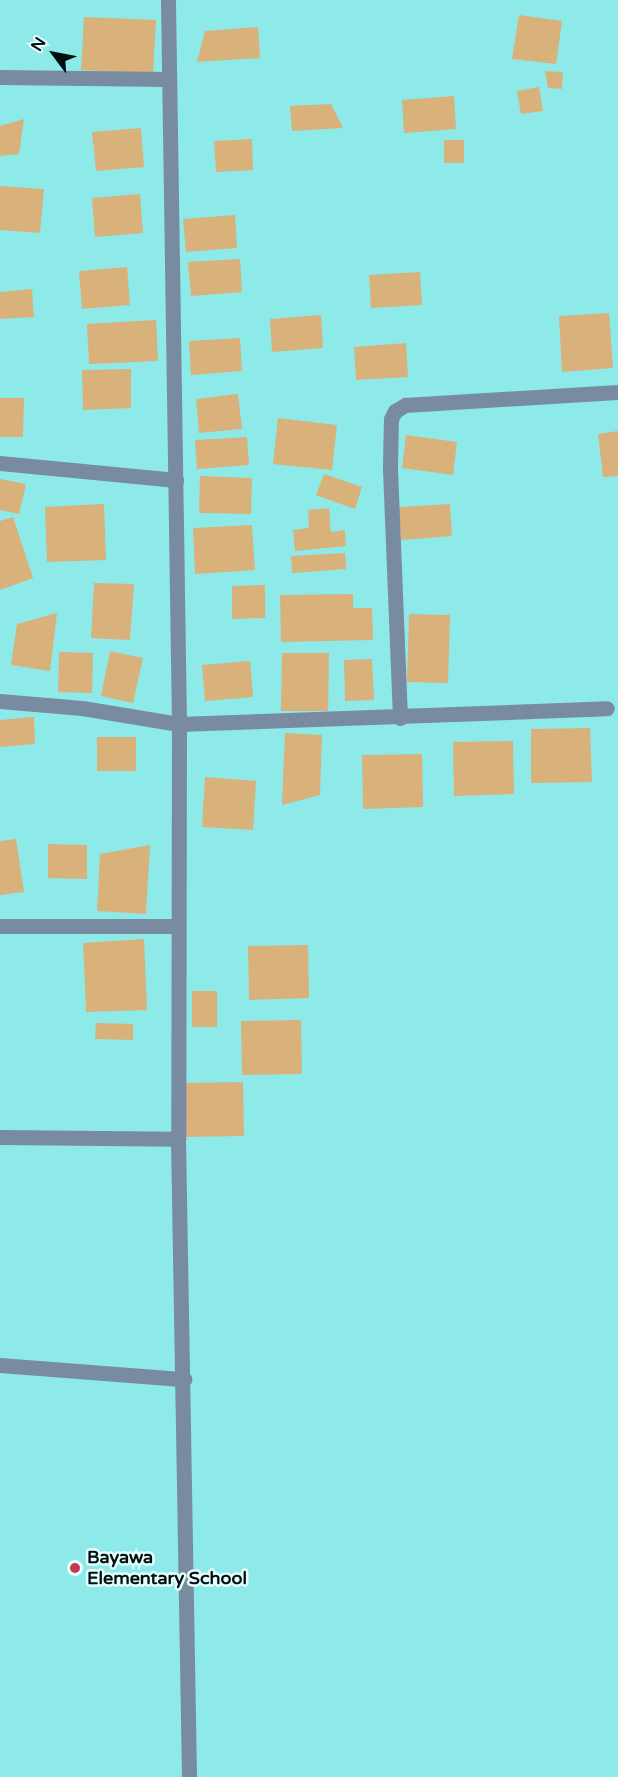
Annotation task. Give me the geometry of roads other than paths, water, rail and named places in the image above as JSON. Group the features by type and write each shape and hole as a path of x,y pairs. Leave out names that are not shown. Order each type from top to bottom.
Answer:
{"street":[{"path":"168,0 179,724 176,926 178,1139 184,1379 189,1777"},
{"path":"0,77 169,79"},
{"path":"400,718 390,465 391,419 396,411 405,405 618,392"},
{"path":"0,463 176,480"},
{"path":"0,701 82,708 179,724 400,718 607,708"},
{"path":"0,926 176,926"},
{"path":"0,1137 178,1139"},
{"path":"0,1365 184,1379"}],"place":[{"name":"Bayawa Elementary School","path":"75,1568"}]}
